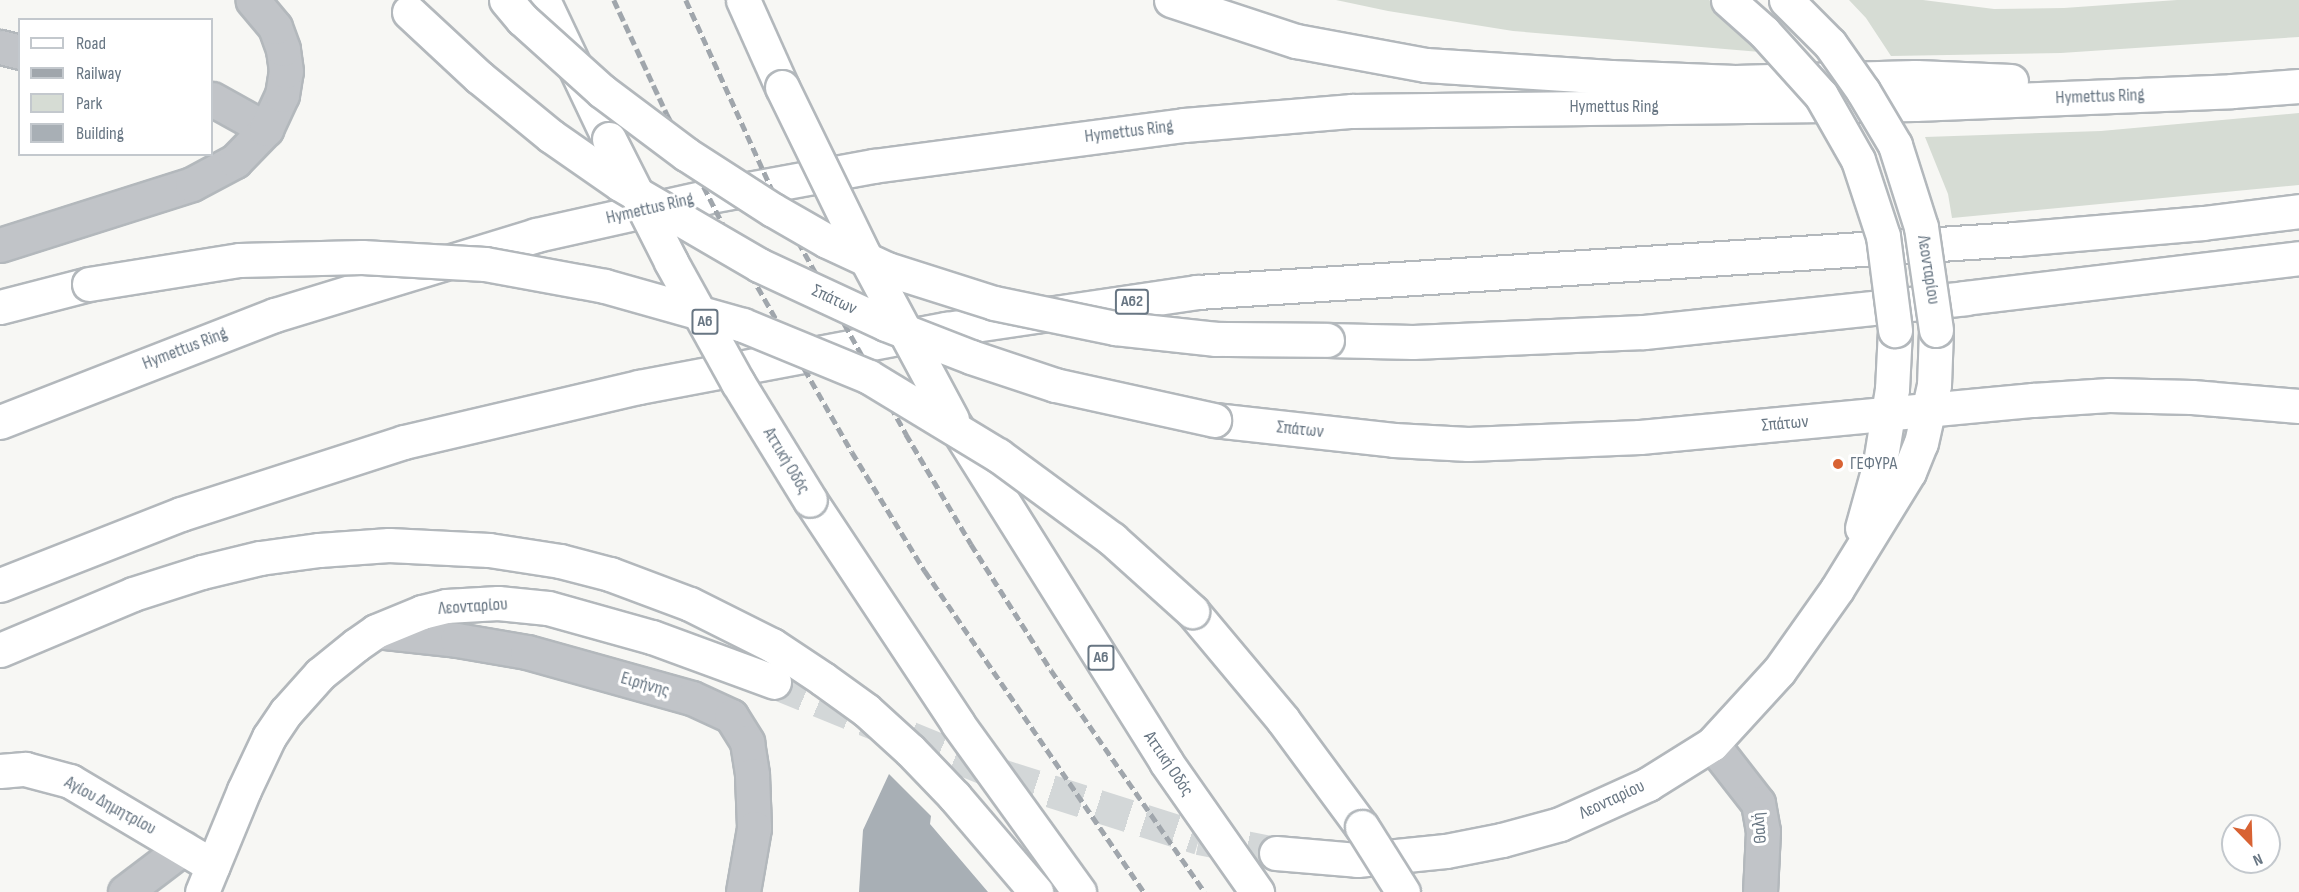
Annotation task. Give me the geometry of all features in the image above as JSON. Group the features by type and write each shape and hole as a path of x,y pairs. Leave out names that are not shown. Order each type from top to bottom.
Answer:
{"main road":[{"path":"506,0 545,40 602,91 686,154 772,210 827,241 887,269 994,303 1115,328 1216,339 1413,342 1644,332 1965,298 2299,258"},
{"name":"Αττική Οδός","path":"543,0 609,139 721,352 810,500 951,714 1079,892"},
{"name":"Αττική Οδός","path":"742,0 864,255 952,419 1166,762 1257,892"},
{"path":"1171,0 1296,41 1426,65 1611,77 1735,82 1915,77 2232,91"},
{"name":"Λεονταρίου","path":"1728,0 1764,32 1821,95 1858,160 1883,236 1895,330 1895,360 1880,463 1853,562"},
{"name":"Λεονταρίου","path":"1276,853 1357,860 1446,851 1502,840 1560,824 1638,789 1712,744 1779,671 1838,590 1909,472 1921,443 1934,385 1936,330 1921,227 1895,145 1863,91 1830,44 1786,0"},
{"name":"Σπάτων","path":"401,4 479,77 551,136 620,184 759,265 886,324 971,357 1055,385 1214,420 1394,440 1468,444 1640,437 2109,395 2192,397 2299,406"},
{"name":"Hymettus Ring","path":"0,422 275,315 536,235 710,196 873,166 1184,124 1352,111 1915,104 2232,91 2299,86"},
{"name":"Α62","path":"0,585 181,514 404,442 628,389 947,328 1197,292 2016,238 2204,223 2299,211"},
{"path":"0,307 89,284 239,260 362,257 474,263 605,286 742,325 868,377 998,455 1112,539 1192,611 1283,720 1362,827 1403,892"},
{"path":"0,650 162,584 269,557 389,545 489,550 560,561 610,574 690,604 748,631 823,679 866,710 910,750 956,797 1036,892"},
{"name":"Λεονταρίου","path":"208,879 244,790 269,737 286,712 320,674 376,631 422,612 446,606 524,604 611,623 774,682"},
{"name":"Αγίου Δημητρίου","path":"0,771 25,769 70,781 183,848 208,879"}],"street":[{"path":"0,245 192,184 235,161 266,129 282,95 286,71 283,49 275,27 252,0"},
{"path":"0,47 18,52"},
{"path":"213,100 266,129"},
{"name":"Ειρήνης","path":"376,631 458,640 526,652 692,698 730,716 747,742 752,775 754,828 743,892"},
{"name":"Θαλή","path":"1712,744 1758,803 1763,831 1760,892"},
{"path":"125,892 183,848"}],"green space":[{"path":"1336,0 1709,0 1728,13 1772,53 1513,31 1388,11"},
{"path":"1849,0 1923,0 1994,9 2064,8 2177,0 2299,0 2299,37 2061,53 1891,56 1866,18"},
{"path":"2299,113 2299,185 1952,218 1948,194 1925,137 2101,131"}],"building":[{"path":"889,774 931,816 930,824 988,892 859,892 863,830"}],"tunnel":[{"path":"774,682 1004,776 1199,838 1276,853"}],"railway":[{"path":"614,0 667,114 731,240 852,452 925,571 1144,892"},
{"path":"686,0 785,218 906,434 971,544 1051,670 1205,892"}],"place":[{"name":"ΓΕΦΥΡΑ","path":"1838,464"}]}
